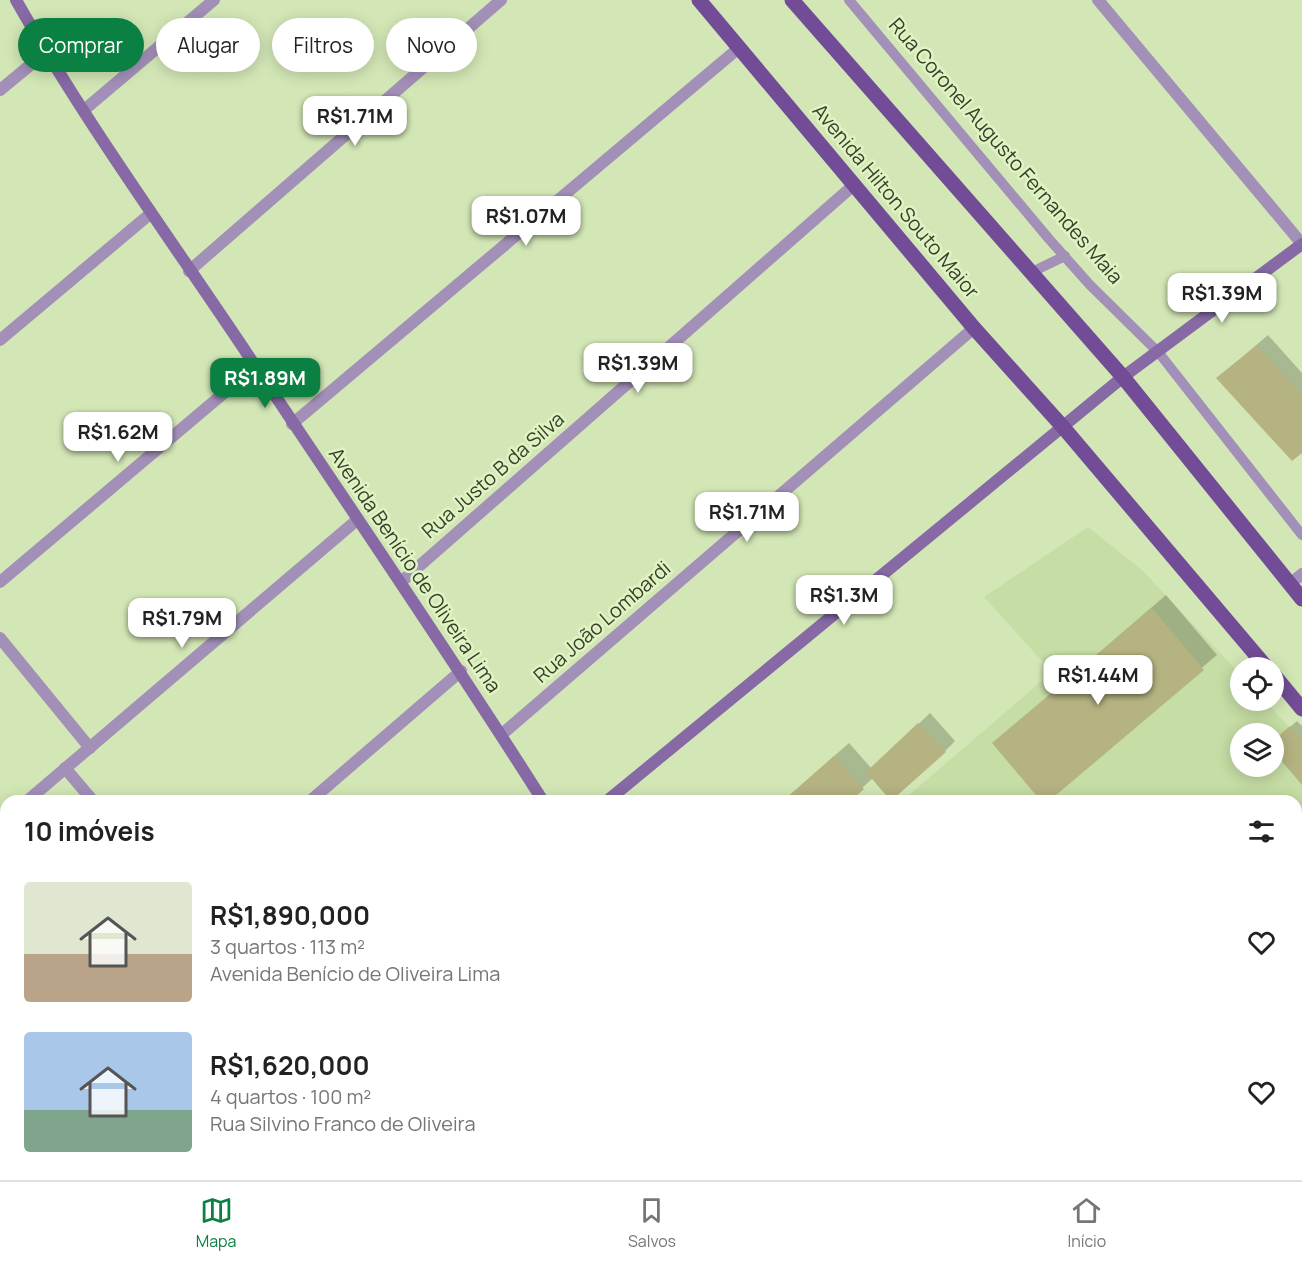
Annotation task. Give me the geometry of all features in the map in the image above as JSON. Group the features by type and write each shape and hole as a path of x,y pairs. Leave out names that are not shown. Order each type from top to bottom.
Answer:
{"main road":[{"name":"Avenida Hilton Souto Maior","path":"699,0 974,328 1063,427"},
{"path":"792,0 1124,377 1302,599"},
{"path":"1063,427 1258,657"},
{"path":"1284,687 1302,709"}],"street":[{"name":"Avenida Benício de Oliveira Lima","path":"16,0 26,18"},
{"path":"84,110 214,0"},
{"path":"189,271 501,0"},
{"path":"613,795 1124,377 1302,244 1098,0"},
{"path":"292,424 740,47"},
{"path":"0,90 22,72"},
{"name":"Avenida Benício de Oliveira Lima","path":"59,72 150,214 256,366 292,424 461,670 539,795"},
{"name":"Rua Justo B da Silva","path":"401,582 855,184"},
{"path":"0,340 150,214"},
{"name":"Rua João Lombardi","path":"501,735 974,328"},
{"path":"0,582 256,366"},
{"path":"34,795 357,520"},
{"path":"1290,584 1302,574"},
{"path":"0,638 90,748"},
{"path":"317,795 461,670"},
{"path":"65,768 88,795"}],"lane":[{"name":"Rua Coronel Augusto Fernandes Maia","path":"849,0 1090,285 1159,353 1302,535"},
{"path":"1032,272 1065,256"}],"shaded area":[{"path":"1088,527 1142,570 1230,663 1230,711 1274,711 1302,741 1302,795 909,795 1052,672 984,597"}],"building":[{"path":"1257,345 1302,395 1302,453 1292,461 1216,378"},
{"path":"1152,608 1204,670 1056,795 1036,795 992,743"},
{"path":"918,723 946,752 898,795 886,795 866,772"},
{"path":"1290,726 1302,741 1302,785 1284,764 1284,731"},
{"path":"834,756 864,789 858,795 790,795"}]}
